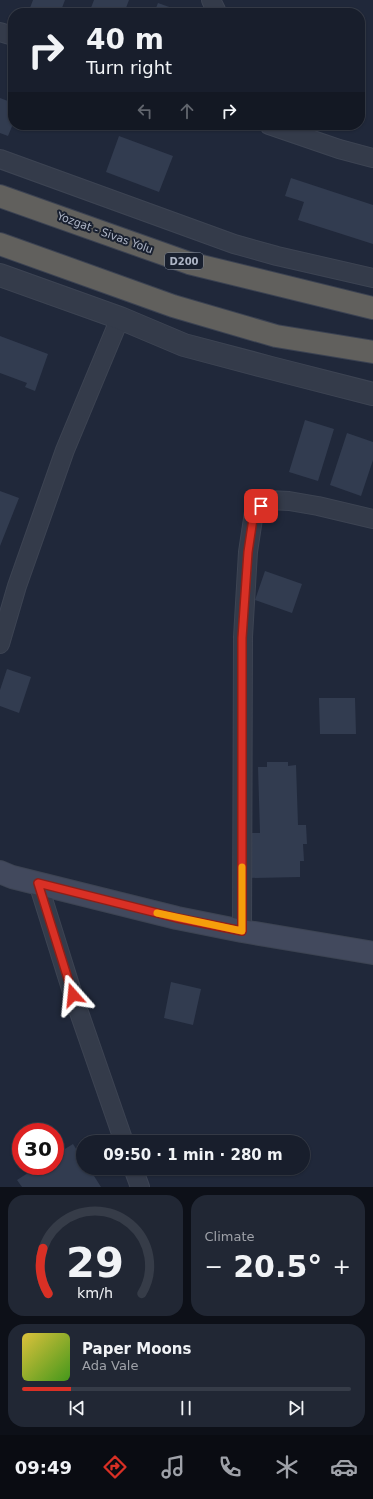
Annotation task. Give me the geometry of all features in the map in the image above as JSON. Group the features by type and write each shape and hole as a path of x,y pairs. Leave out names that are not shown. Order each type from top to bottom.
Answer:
{"highway":[{"name":"Yozgat - Sivas Yolu","path":"0,196 189,263 373,308"},
{"path":"0,244 188,310 276,336 373,352"}],"main road":[{"path":"0,872 12,877 177,918 242,931 373,953"}],"street":[{"path":"284,130 339,149 373,158"},
{"path":"0,159 234,244 277,256 373,278"},
{"path":"0,275 120,318 184,344 373,394"},
{"path":"0,644 17,586 65,450 120,318"},
{"path":"242,931 242,638 248,552 254,512 268,500 275,500 318,506 373,519"},
{"path":"38,883 73,995 122,1135"},
{"path":"136,1175 140,1187"}],"building":[{"path":"33,0 65,0 62,8 30,8"},
{"path":"94,0 129,0 126,8 91,8"},
{"path":"158,3 172,8 156,8"},
{"path":"0,98 8,101 8,130 10,130 8,136 0,133"},
{"path":"119,136 173,156 159,192 106,172"},
{"path":"291,178 373,205 373,244 298,220 304,202 285,196"},
{"path":"0,336 48,354 35,391 25,387 27,383 0,373"},
{"path":"305,420 334,429 318,481 289,472"},
{"path":"347,433 373,442 373,460 361,496 330,485"},
{"path":"0,491 19,498 0,546"},
{"path":"265,571 302,584 292,613 255,600"},
{"path":"7,669 31,677 19,713 0,706 0,690"},
{"path":"319,698 355,698 356,734 320,734"},
{"path":"267,762 288,762 288,766 296,765 298,825 306,825 307,844 303,844 304,861 300,861 300,877 248,878 247,833 260,833 258,767 267,767"},
{"path":"171,982 201,989 193,1025 164,1018"},
{"path":"73,1144 76,1149 76,1175 93,1175 101,1187 22,1187 17,1180 25,1175 64,1175 64,1150"}],"slow traffic":[{"path":"157,913 242,931 242,867"}],"route":[{"path":"73,995 38,883 177,918 242,931 242,638 248,552 254,512 261,506"}]}
